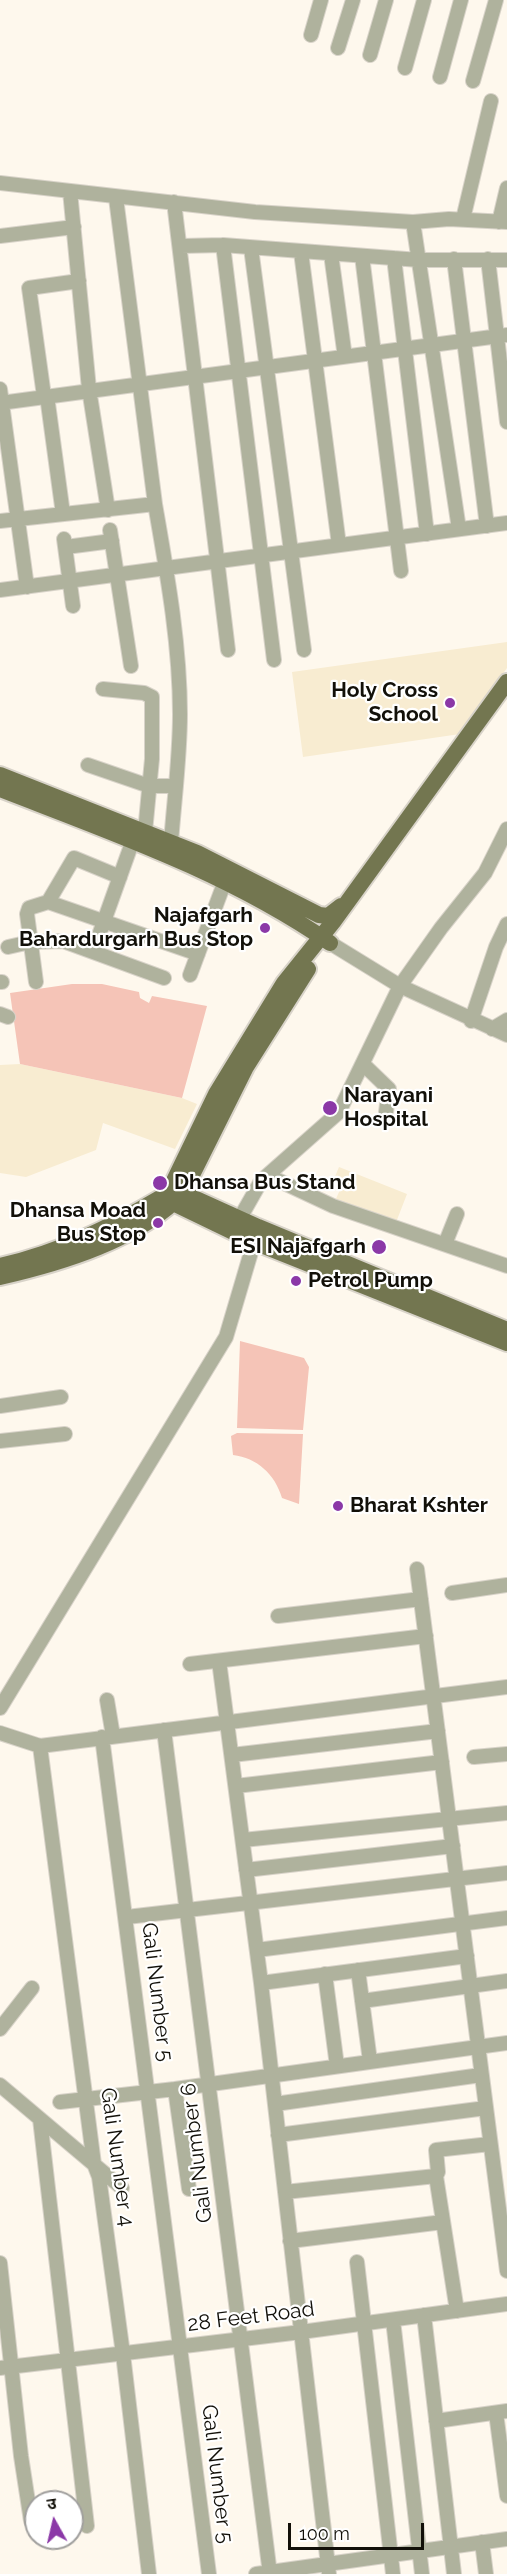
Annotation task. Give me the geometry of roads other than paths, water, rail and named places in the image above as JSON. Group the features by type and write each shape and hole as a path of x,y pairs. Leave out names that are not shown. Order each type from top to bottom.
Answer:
{"main road":[{"path":"326,940 333,922 507,682"},
{"path":"0,1277 42,1268 98,1248 171,1194 246,1067 326,940 370,888 507,701"},
{"path":"0,775 139,836 225,881 326,940"},
{"path":"0,789 139,836 171,843 235,871 319,915 328,916 353,894"},
{"path":"171,1194 256,1234 507,1343"},
{"path":"0,1266 49,1253 89,1237 171,1194 240,1218 256,1234 507,1330"}],"street":[{"path":"311,35 321,0"},
{"path":"338,48 353,0"},
{"path":"370,55 386,0"},
{"path":"405,68 424,0"},
{"path":"440,77 461,0"},
{"path":"473,81 496,0"},
{"path":"464,219 490,101"},
{"path":"0,183 255,212 412,222 464,219 503,222 507,186"},
{"path":"70,191 89,389 108,510"},
{"path":"116,198 138,383 166,568 179,687 171,843"},
{"path":"174,202 228,650"},
{"path":"412,222 433,346 459,529"},
{"path":"0,236 74,227"},
{"path":"181,246 223,245 419,260 507,260"},
{"path":"223,245 274,660"},
{"path":"251,248 304,650"},
{"path":"301,252 339,545"},
{"path":"331,254 344,350"},
{"path":"362,256 401,571"},
{"path":"394,258 427,534"},
{"path":"454,259 488,525"},
{"path":"488,259 502,336 507,422"},
{"path":"63,514 29,288 79,281"},
{"path":"27,587 1,398 46,396 502,336"},
{"path":"0,521 155,504"},
{"path":"0,590 507,523"},
{"path":"73,606 65,543 111,535 131,666"},
{"path":"93,952 120,877 139,836 152,759 152,697 144,693 103,689"},
{"path":"88,765 149,786 175,786"},
{"path":"240,1218 257,1186 339,1112 400,986 441,928 485,873 507,829"},
{"path":"48,902 74,858 120,877"},
{"path":"190,975 225,881"},
{"path":"36,982 27,914 29,908 48,902 198,954"},
{"path":"471,1021 496,946 507,924"},
{"path":"8,947 30,942 57,940 164,978"},
{"path":"326,940 400,986 471,1021 507,1035"},
{"path":"492,1029 507,1020"},
{"path":"363,1064 389,1089 386,1112"},
{"path":"269,1176 333,1206 507,1266"},
{"path":"445,1244 457,1214"},
{"path":"0,1708 226,1337 256,1234"},
{"path":"0,1406 61,1397"},
{"path":"0,1441 64,1434"},
{"path":"417,1569 507,2271"},
{"path":"452,1593 507,1585"},
{"path":"278,1616 421,1599"},
{"path":"190,1664 426,1636"},
{"path":"219,1661 272,2074 328,2570"},
{"path":"0,1733 40,1746 507,1687"},
{"name":"Gali Number 5","path":"107,1700 108,1737 127,1917 209,2574"},
{"name":"Gali Number 6","path":"164,1730 210,2084 265,2573"},
{"path":"232,1755 438,1731"},
{"name":"Gali Number 4","path":"40,1746 87,2098 101,2172 149,2574"},
{"path":"474,1757 507,1754"},
{"path":"236,1786 442,1762"},
{"path":"243,1840 448,1817 507,1813"},
{"path":"246,1870 453,1846"},
{"path":"127,1917 507,1873"},
{"path":"257,1950 507,1918"},
{"path":"261,1983 467,1956"},
{"path":"358,1970 370,2061"},
{"path":"326,1974 337,2066"},
{"path":"362,2001 507,1981"},
{"path":"0,2030 32,1988"},
{"path":"60,2102 148,2090 175,2089 507,2043"},
{"path":"275,2104 481,2075"},
{"path":"0,2085 122,2188"},
{"path":"175,2089 189,2188"},
{"path":"278,2135 486,2108"},
{"path":"40,2119 87,2526"},
{"path":"457,2311 436,2176 438,2172 436,2150 490,2144"},
{"path":"285,2192 436,2176"},
{"path":"290,2241 443,2222"},
{"path":"0,2262 5,2368 27,2490"},
{"path":"357,2262 393,2574"},
{"name":"28 Feet Road","path":"5,2368 240,2340 507,2304"},
{"path":"424,2315 454,2574"},
{"path":"393,2320 422,2574"},
{"path":"436,2421 502,2412 507,2496"},
{"path":"265,2573 328,2570 391,2555 507,2539 507,2525"},
{"path":"482,2542 486,2574"}],"place":[{"name":"Holy Cross School","path":"450,703"},
{"name":"Najafgarh Bahardurgarh Bus Stop","path":"265,928"},
{"name":"Narayani Hospital","path":"330,1108"},
{"name":"Dhansa Bus Stand","path":"160,1183"},
{"name":"Dhansa Moad Bus Stop","path":"158,1223"},
{"name":"ESI Najafgarh","path":"379,1247"},
{"name":"Petrol Pump","path":"296,1281"},
{"name":"Bharat Kshter","path":"338,1506"}]}
